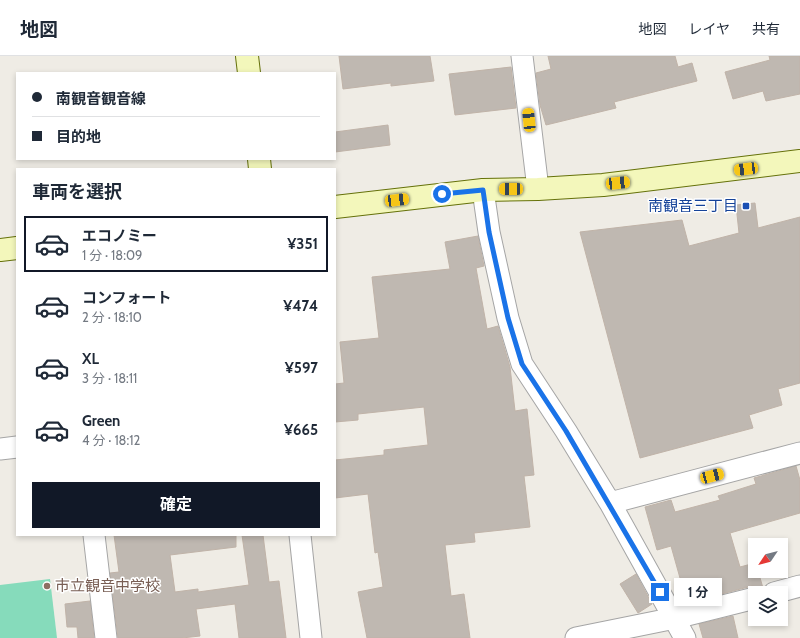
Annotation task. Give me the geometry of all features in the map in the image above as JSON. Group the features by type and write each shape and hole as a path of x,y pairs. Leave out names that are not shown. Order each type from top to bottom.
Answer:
{"main road":[{"path":"247,56 249,72"},
{"path":"336,207 483,190 538,189 633,182 800,161"},
{"path":"0,250 16,248"}],"street":[{"path":"522,56 538,189"},
{"path":"483,190 489,232 506,311 522,364 566,431 610,503 685,638"},
{"path":"0,449 16,447"},
{"path":"610,503 800,453"},
{"path":"94,536 106,638"},
{"path":"300,536 311,638"},
{"path":"788,589 800,586"},
{"path":"576,638 675,618 748,600"}],"green space":[{"path":"50,579 57,638 0,638 0,585"}],"building":[{"path":"339,56 430,56 434,81 391,86 391,83 343,89"},
{"path":"548,56 675,56 678,67 692,63 697,81 614,102 616,108 546,125 540,105 536,73 551,69"},
{"path":"769,56 800,56 800,94 766,101 763,91 733,99 725,72 770,60"},
{"path":"511,67 516,108 455,115 449,74"},
{"path":"388,125 390,145 336,152 336,132"},
{"path":"755,203 758,228 800,217 800,383 778,389 782,405 749,415 753,428 640,458 580,232 682,220 689,246 739,233 736,205"},
{"path":"478,236 484,266 476,268 487,329 498,326 510,367 515,411 527,409 534,475 524,476 530,527 474,533 475,542 445,545 451,596 464,594 470,638 367,638 358,592 383,587 378,552 375,553 368,494 336,498 336,460 384,455 384,450 428,445 424,407 358,414 358,420 336,422 336,384 344,383 340,342 379,338 372,277 450,269 445,242"},
{"path":"796,466 800,480 800,513 730,533 740,567 748,565 748,578 760,578 762,586 748,586 687,603 671,546 657,550 645,507 671,500 675,512 720,500 718,496 756,484 754,478"},
{"path":"114,536 236,536 236,547 170,555 175,592 198,589 198,592 249,585 242,536 263,536 269,582 279,581 286,638 239,638 235,604 196,609 200,636 182,638 118,638 110,573 119,572"},
{"path":"636,574 652,604 638,613 620,584"},
{"path":"90,601 94,638 78,638 77,627 67,627 65,604"},
{"path":"733,616 738,638 703,638 699,624"}],"place":[{"name":"南観音三丁目","path":"746,206"},
{"name":"市立観音中学校","path":"47,586"}],"route":[{"path":"442,194 483,190 489,232 508,318 522,364 566,431 610,503 660,592"}]}
